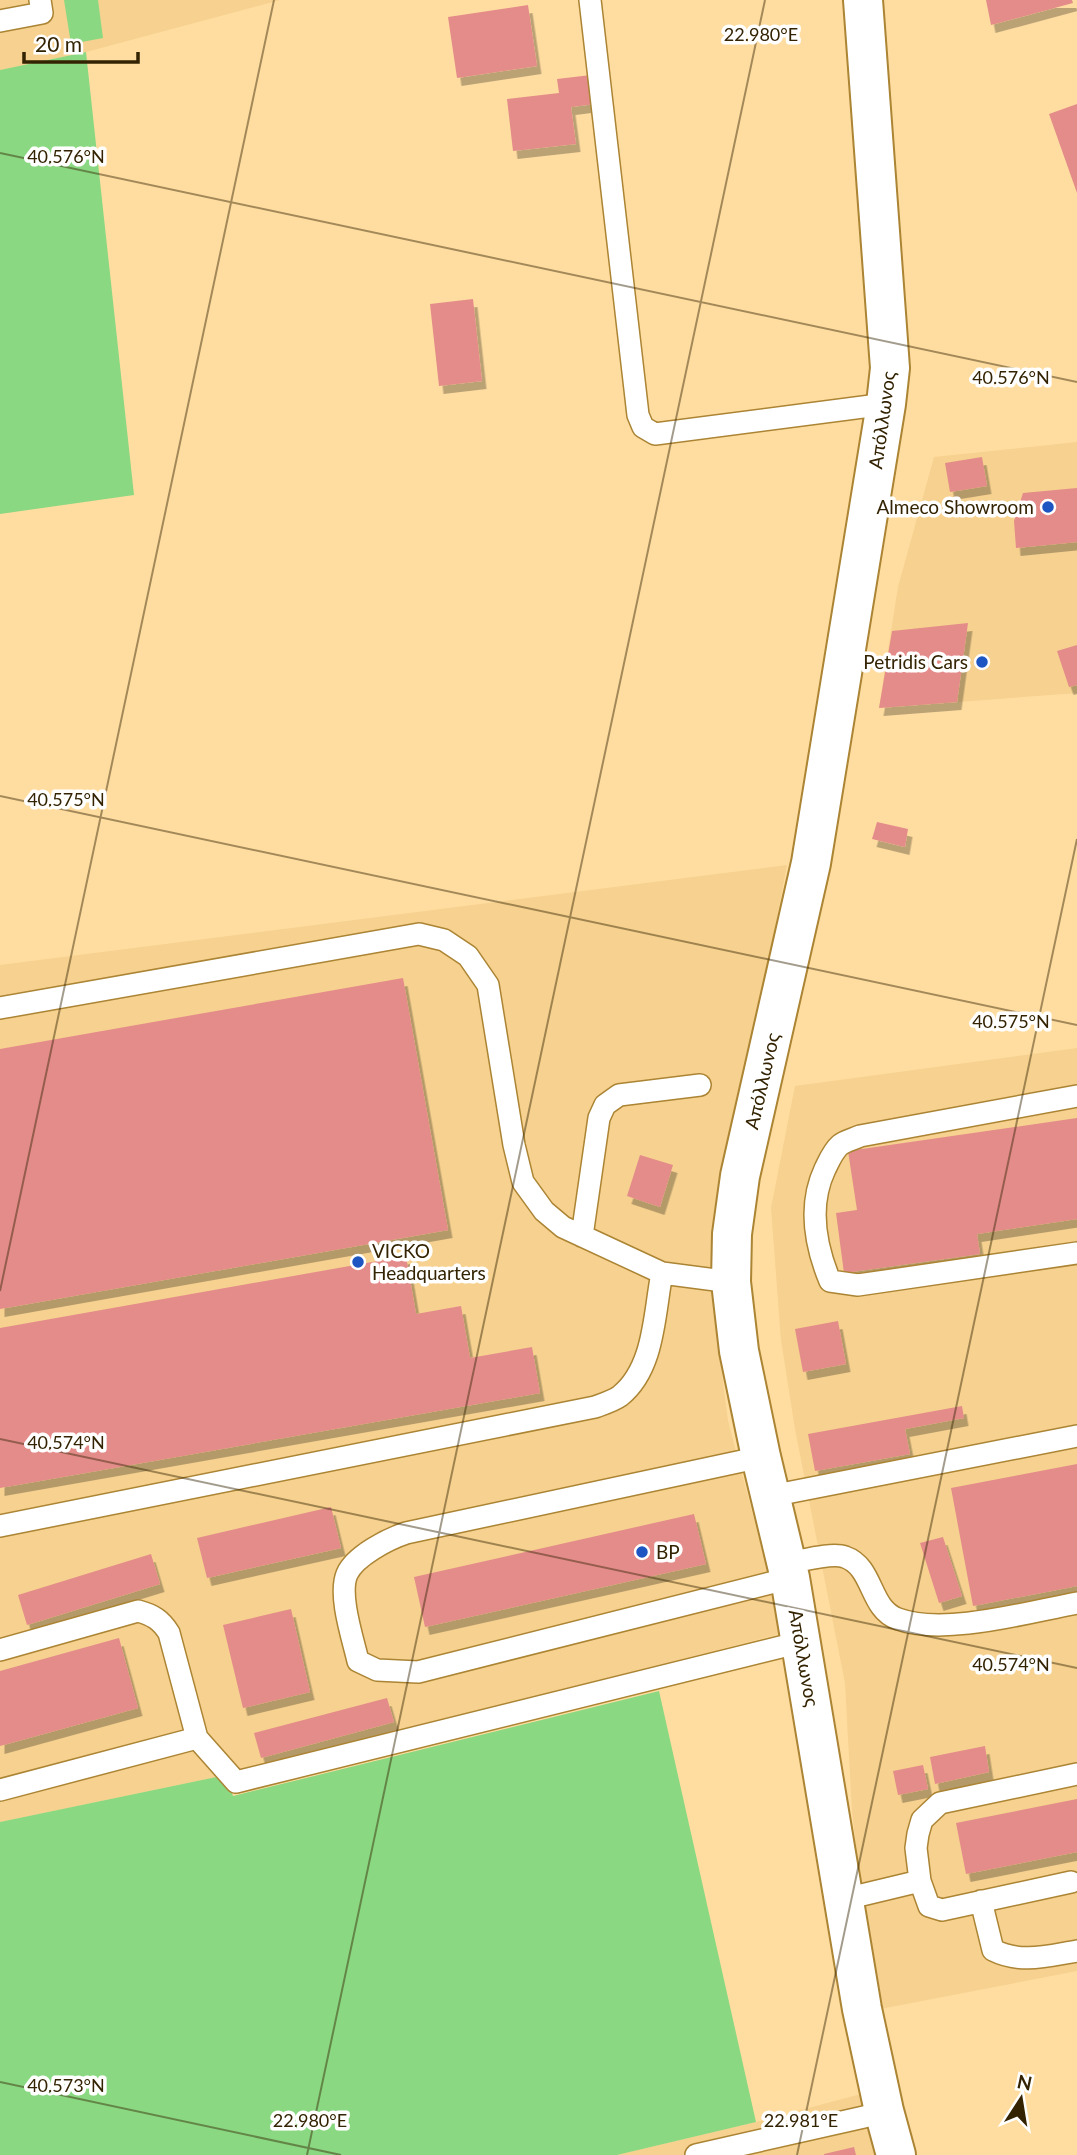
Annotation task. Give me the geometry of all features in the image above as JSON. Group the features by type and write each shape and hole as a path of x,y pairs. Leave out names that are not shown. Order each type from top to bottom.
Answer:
{"street":[{"name":"Απόλλωνος","path":"863,0 890,368 811,863 740,1176 732,1234 731,1282 739,1351 761,1457 789,1570 862,2009 884,2111 897,2155"}],"lane":[{"path":"0,21 42,13 40,0"},
{"path":"590,0 638,415 643,427 655,434 886,404"},
{"path":"0,1008 419,934 444,940 468,956 488,985 514,1145 523,1182 544,1211 563,1227 662,1272 731,1282"},
{"path":"582,1236 599,1118 606,1105 619,1095 700,1085"},
{"path":"1077,1096 860,1136 841,1145 832,1156 817,1186 814,1203 816,1231 825,1269 830,1281 842,1284 858,1285 1077,1253"},
{"path":"0,1526 595,1408 619,1397 634,1381 646,1360 662,1272"},
{"path":"771,1496 1077,1436"},
{"path":"761,1457 406,1533 386,1540 348,1572 346,1605 358,1661 377,1670 418,1672 836,1555 845,1556 860,1565 879,1605 895,1619 915,1624 942,1627 1077,1603"},
{"path":"0,1650 138,1611 150,1614 162,1622 169,1633 197,1738 236,1782 801,1642"},
{"path":"0,1790 197,1738"},
{"path":"1071,1882 934,1909 929,1906 920,1881 916,1848 922,1820 940,1803 1077,1773"},
{"path":"845,1899 920,1881"},
{"path":"981,1901 993,1950 1013,1958 1029,1959 1077,1951"},
{"path":"696,2155 884,2111"}],"shaded area":[{"path":"0,0 280,0 86,52 0,70"},
{"path":"1077,442 1077,693 879,708 898,587 934,457"},
{"name":"VICKO Headquarters","path":"787,865 719,1220 713,1305 728,1421 784,1633 226,1775 0,1822 0,965"},
{"path":"1077,1048 1077,1971 875,2010 852,1811 845,1683 795,1429 781,1340 771,1208 795,1086"},
{"path":"861,2094 879,2155 617,2155 756,2122"}],"green space":[{"path":"64,0 98,0 103,38 71,44"},
{"path":"86,52 134,495 0,514 0,70"},
{"path":"659,1691 756,2122 617,2155 0,2155 0,1822 226,1775 233,1796"}],"building":[{"path":"986,0 1072,0 1073,3 991,25"},
{"path":"528,5 537,66 457,78 448,17"},
{"path":"591,75 595,104 571,107 576,144 513,151 507,99 559,93 557,79"},
{"path":"1077,104 1077,193 1049,114"},
{"path":"473,299 482,381 439,386 430,304"},
{"path":"982,457 987,486 950,492 945,463"},
{"name":"Almeco Showroom","path":"1077,488 1077,542 1016,548 1014,521 1023,493"},
{"path":"968,623 957,702 879,708 892,631"},
{"path":"1077,645 1077,685 1069,687 1057,651"},
{"path":"877,822 908,829 905,847 872,839"},
{"path":"403,978 448,1230 0,1309 0,1049"},
{"path":"1077,1118 1077,1219 977,1234 980,1254 844,1273 836,1213 857,1210 848,1151"},
{"path":"640,1155 673,1165 660,1207 627,1196"},
{"path":"406,1256 416,1314 461,1306 470,1358 532,1347 540,1393 0,1488 0,1328"},
{"path":"838,1321 846,1364 803,1372 795,1329"},
{"path":"962,1406 964,1418 905,1429 910,1454 815,1471 808,1434"},
{"path":"1077,1464 1077,1586 973,1606 951,1488"},
{"path":"331,1507 341,1548 207,1578 197,1538"},
{"path":"694,1514 706,1564 425,1627 414,1577"},
{"path":"943,1537 962,1596 939,1603 920,1543"},
{"path":"151,1554 160,1584 27,1625 18,1595"},
{"path":"291,1609 310,1692 243,1708 223,1625"},
{"path":"119,1638 138,1708 0,1746 0,1671"},
{"path":"387,1698 394,1722 261,1758 254,1733"},
{"path":"985,1746 989,1772 935,1784 930,1757"},
{"path":"923,1765 928,1789 898,1795 893,1771"},
{"path":"1077,1799 1077,1852 966,1874 956,1823"},
{"path":"854,2147 856,2155 824,2155 824,2154"}],"place":[{"name":"Almeco Showroom","path":"1048,507"},
{"name":"Petridis Cars","path":"982,662"},
{"name":"VICKO Headquarters","path":"358,1262"},
{"name":"BP","path":"642,1552"}]}
